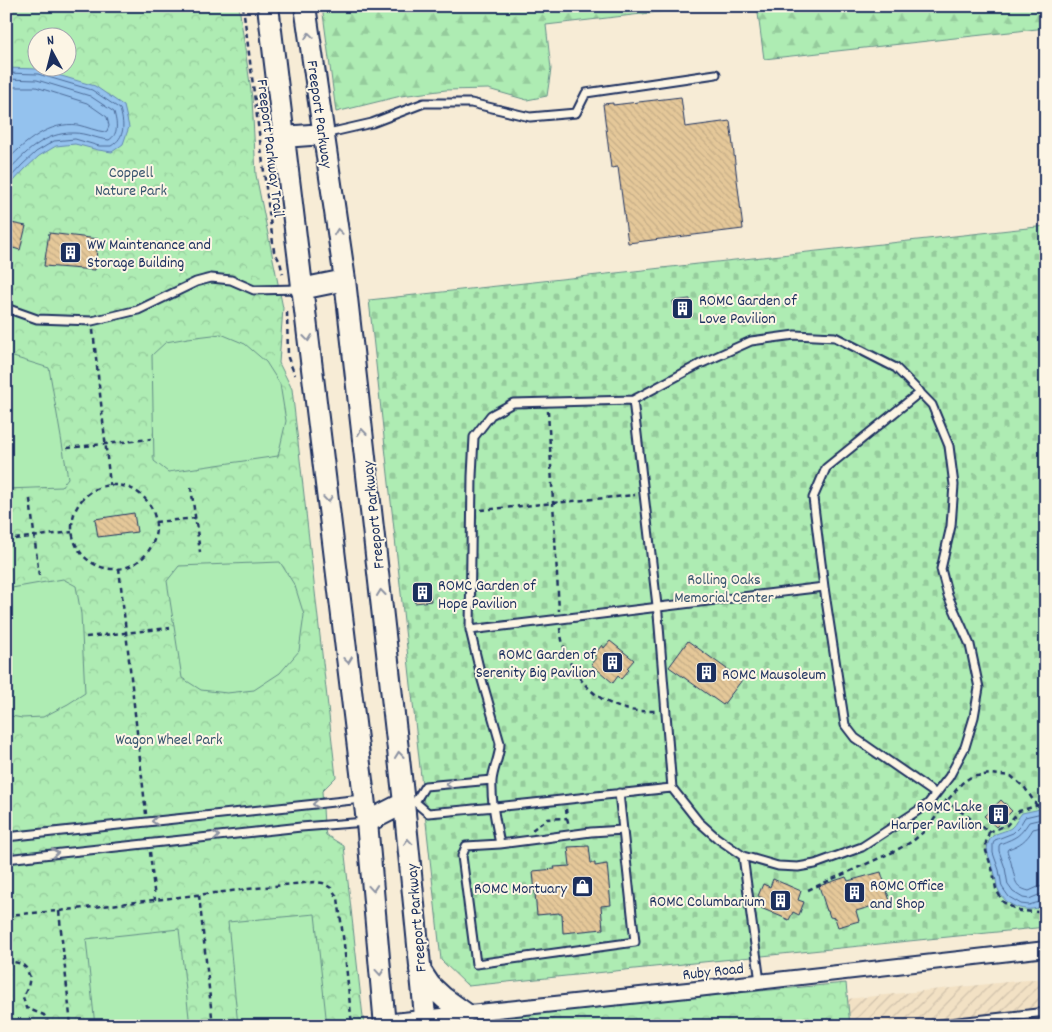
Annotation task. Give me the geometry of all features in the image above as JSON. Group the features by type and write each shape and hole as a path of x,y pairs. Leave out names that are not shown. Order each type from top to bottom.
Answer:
{"main road":[{"path":"268,6 283,137 294,290 368,822 385,1024"},
{"name":"Freeport Parkway","path":"305,6 345,280 410,802 425,1021"},
{"path":"283,137 324,134"},
{"path":"294,290 345,280"},
{"path":"365,798 410,802"},
{"path":"368,822 410,802"},
{"path":"420,969 437,992 465,1013"}],"street":[{"name":"Ruby Road","path":"385,1024 425,1021 465,1013 1046,949"}],"lane":[{"path":"324,134 372,123 424,103 471,103 530,117 576,113 586,93 716,74"},
{"path":"6,308 37,319 92,321 138,310 196,282 211,278 231,280 254,290 294,290"},
{"path":"500,844 493,806 492,780 498,760 500,743 470,630 474,437 491,415 513,403 633,400 700,364 751,341 795,335 834,337 896,368 932,405 949,446 954,485 951,526 941,569 948,596 970,645 979,688 974,717 965,747 949,777 928,804 862,847 815,864 798,867 778,866 743,856 717,838 698,821 672,788 658,607 633,400"},
{"path":"920,392 826,468 813,498 824,588 845,725 855,738 936,794"},
{"path":"470,630 824,588"},
{"path":"492,780 424,786 410,802 428,813 672,788"},
{"path":"619,794 636,942 476,964 462,856 466,846 623,830"},
{"path":"6,837 365,798"},
{"path":"6,859 301,827 368,822"},
{"path":"743,856 760,982"},
{"path":"923,1026 1046,1012"}],"path":[{"name":"Freeport Parkway Trail","path":"243,6 274,251 294,290"},
{"path":"92,321 110,486"},
{"path":"547,402 561,635 566,657 577,675 590,690 610,703 626,709 666,711"},
{"path":"67,448 151,439"},
{"path":"120,486 138,493 151,507 155,522 155,536 152,545 146,553 140,560 131,565 119,568 104,568 87,560 76,546 72,532 72,519 80,503 85,496 101,487 120,486"},
{"path":"191,487 200,552"},
{"path":"472,511 644,494"},
{"path":"30,500 38,576"},
{"path":"155,522 196,518"},
{"path":"6,540 72,532"},
{"path":"119,568 147,822"},
{"path":"86,637 170,628"},
{"path":"808,890 893,852 913,841 928,828 962,783 971,777 990,774 1011,776 1025,788 1037,806"},
{"path":"936,794 989,832"},
{"path":"566,799 566,818 571,834"},
{"path":"989,832 1007,825 1019,811 1046,803"},
{"path":"532,830 547,820 566,818"},
{"path":"989,832 986,851 994,872 996,889 1004,902 1019,911 1038,912 1046,906"},
{"path":"149,843 156,900"},
{"path":"6,916 315,882 323,883 331,888 338,898 352,1026"},
{"path":"199,895 213,1026"},
{"path":"59,911 71,1026"},
{"path":"6,965 14,962 22,964 26,968 30,977 23,997 26,1008 44,1015 48,1026"}],"shaded area":[{"path":"1046,978 1046,1026 850,1026 847,999"}],"green space":[{"name":"Wagon Wheel Park","path":"6,6 239,6 252,98 256,175 283,308 279,363 292,389 336,777 322,791 324,825 326,835 344,846 364,1026 6,1026"},
{"path":"322,6 711,6 546,25 551,69 547,96 527,100 488,89 446,90 401,96 336,112"},
{"path":"757,6 1046,6 1046,28 764,59"},
{"name":"Rolling Oaks Memorial Center","path":"1046,226 1046,927 468,986 441,960 369,300"},
{"path":"221,334 245,344 266,362 280,384 286,421 278,456 168,472 154,461 152,355 166,342"},
{"path":"10,356 49,368 68,478 61,487 6,489 6,357"},
{"path":"280,562 295,586 304,615 299,651 280,673 254,690 227,693 201,690 182,678 167,581 179,566"},
{"path":"63,579 76,586 81,614 85,693 43,717 22,718 6,715 6,589"},
{"path":"315,914 327,1026 238,1026 228,922"},
{"path":"179,929 190,1026 95,1026 86,939"},
{"path":"846,983 850,1026 446,1026 450,1022 490,1016"}],"water":[{"path":"6,68 28,69 28,78 68,78 95,86 124,106 129,127 123,144 112,152 75,144 56,146 39,156 12,183 6,185"},
{"path":"1046,807 1046,904 1033,909 1019,908 1001,896 988,852 988,845 993,836 1011,828 1022,813"}],"building":[{"path":"681,97 685,127 730,121 743,229 628,243 618,167 611,168 603,104 613,103 613,105"},
{"path":"6,222 26,226 20,250 6,246"},
{"name":"WW Maintenance and Storage Building","path":"49,233 98,239 95,270 44,266"},
{"name":"ROMC Garden of Love Pavilion","path":"690,299 692,316 675,317 673,301"},
{"path":"134,513 137,532 98,537 95,519"},
{"name":"ROMC Garden of Hope Pavilion","path":"429,584 431,601 415,603 413,586"},
{"name":"ROMC Garden of Serenity Big Pavilion","path":"610,641 634,660 627,668 629,670 621,679 618,676 613,683 591,664 597,657 594,655 602,645 604,648"},
{"name":"ROMC Mausoleum","path":"688,641 742,680 723,705 669,667"},
{"name":"ROMC Lake Harper Pavilion","path":"1001,800 1012,811 996,827 984,816"},
{"name":"ROMC Mortuary","path":"589,846 591,863 595,863 595,866 607,864 611,905 601,906 603,929 563,933 562,914 537,915 533,871 570,866 568,847"},
{"name":"ROMC Office and Shop","path":"881,872 890,901 856,911 859,921 838,927 835,918 830,917 827,911 819,886 846,877 848,881"},
{"name":"ROMC Columbarium","path":"773,879 801,891 798,900 804,902 799,915 793,912 789,920 761,908 764,899 758,896 763,884 770,887"}],"place":[{"name":"WW Maintenance and Storage Building","path":"71,252"},
{"name":"ROMC Garden of Love Pavilion","path":"683,308"},
{"name":"ROMC Garden of Hope Pavilion","path":"422,593"},
{"name":"ROMC Garden of Serenity Big Pavilion","path":"612,662"},
{"name":"ROMC Mausoleum","path":"706,673"},
{"name":"ROMC Lake Harper Pavilion","path":"998,814"},
{"name":"ROMC Mortuary","path":"583,887"},
{"name":"ROMC Office and Shop","path":"854,893"},
{"name":"ROMC Columbarium","path":"781,900"}],"park label":[{"name":"Coppell Nature Park","path":"131,180"}]}
